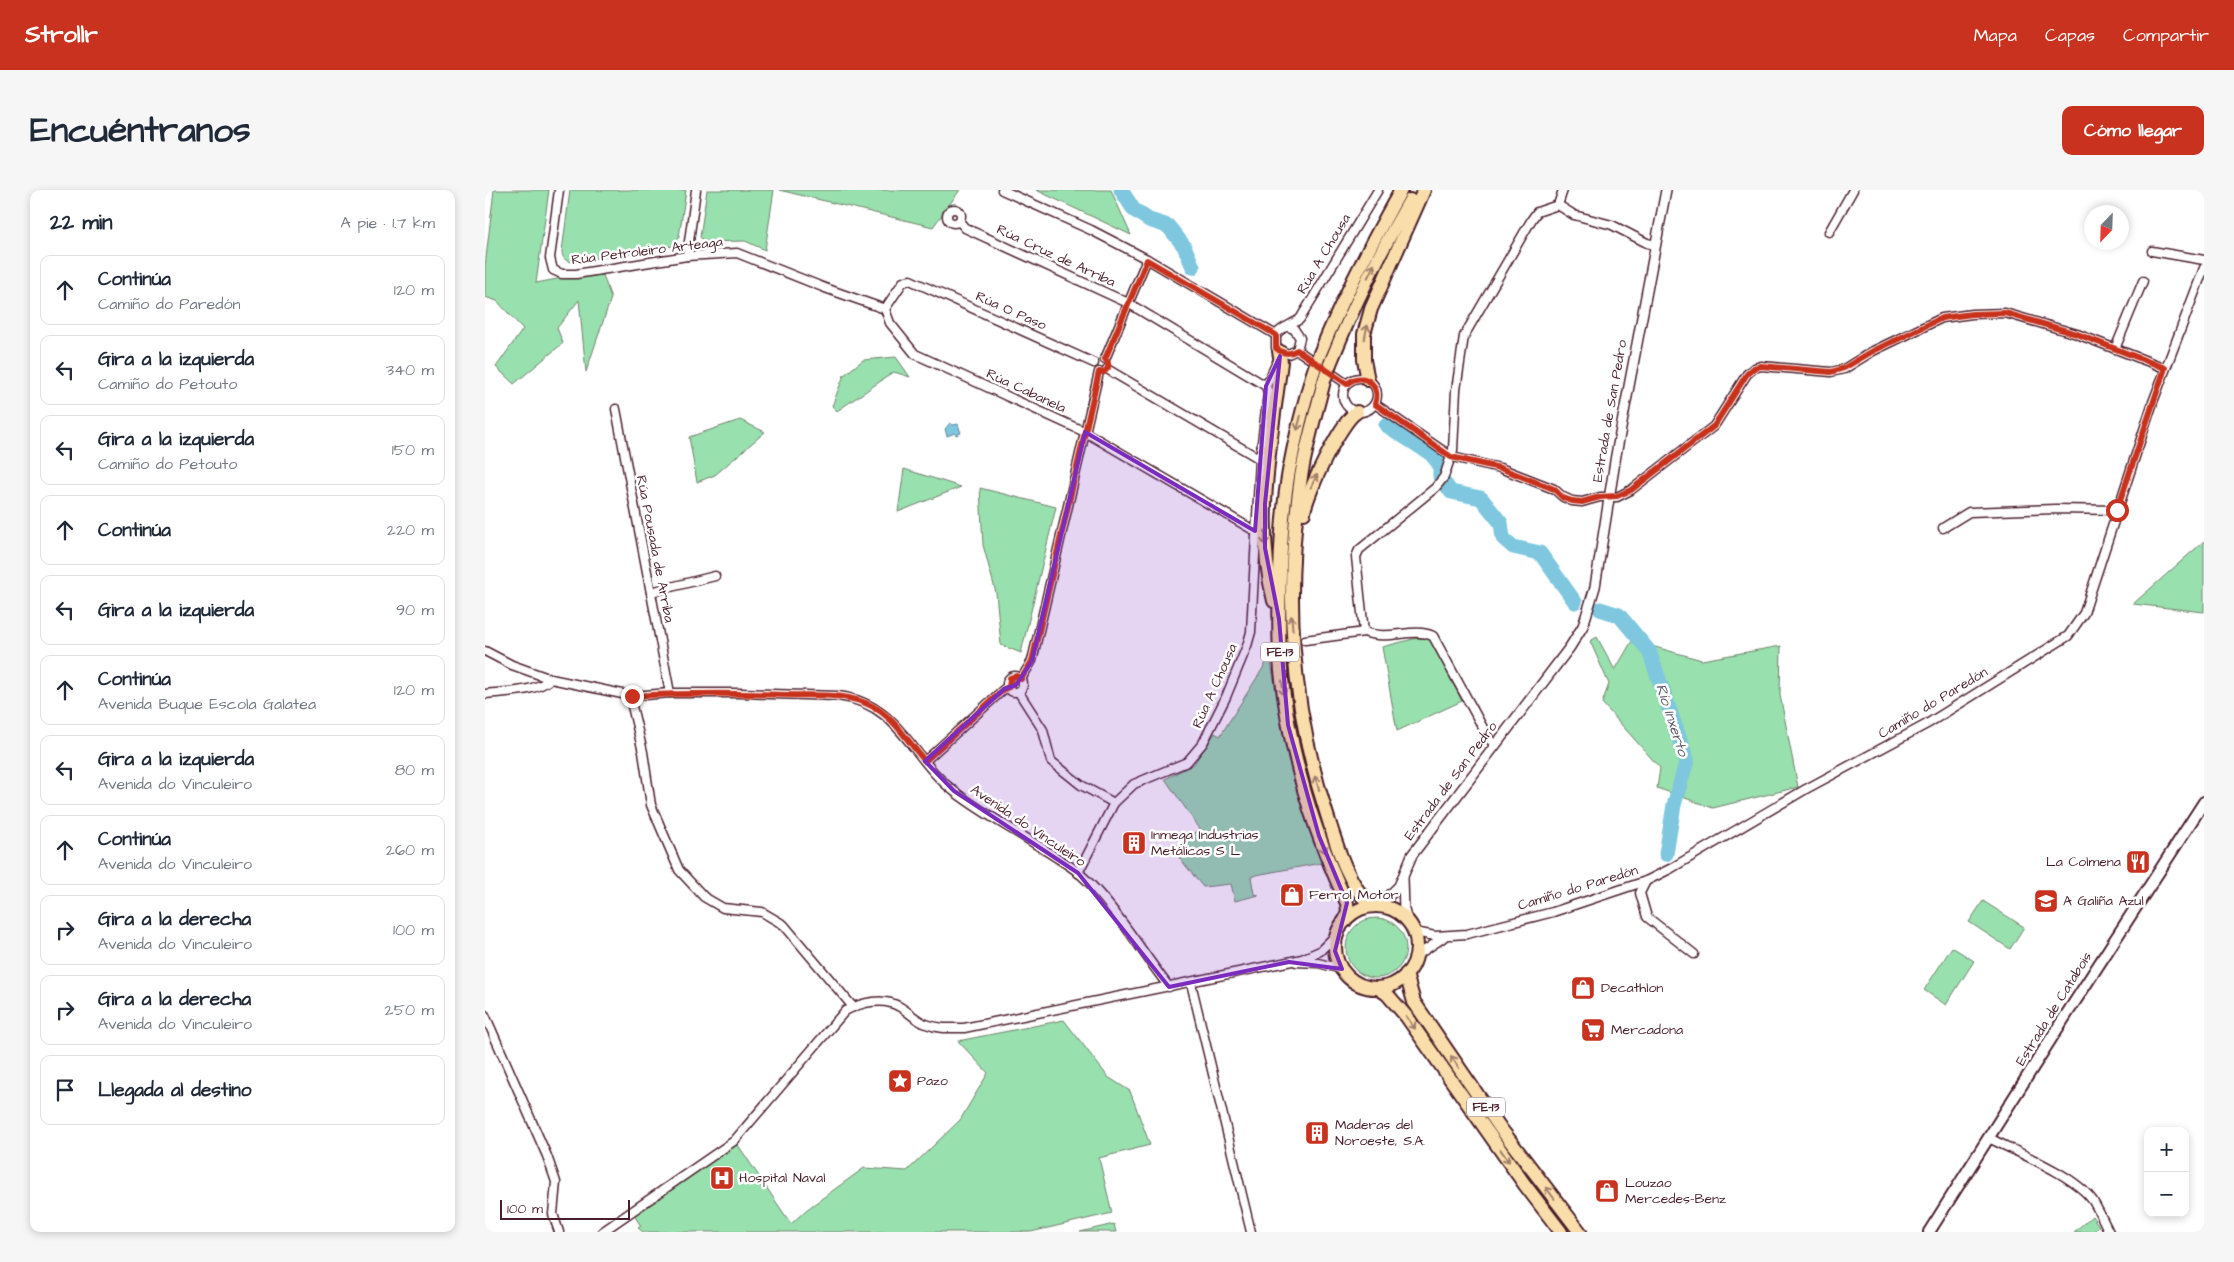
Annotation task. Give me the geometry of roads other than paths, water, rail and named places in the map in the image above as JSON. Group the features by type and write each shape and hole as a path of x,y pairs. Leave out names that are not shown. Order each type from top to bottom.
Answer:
{"highway":[{"name":"FE-13","path":"1401,190 1372,241 1339,306 1318,358 1289,472 1282,524 1279,619 1281,670 1288,725 1319,836 1347,903 1348,911 1335,951 1342,969 1359,984 1378,988 1387,994 1406,1016 1525,1185 1561,1232"},
{"name":"FE-13","path":"1415,932 1407,920 1400,914 1375,906 1353,884 1333,832 1314,775 1303,723 1295,670 1291,579 1301,475 1324,381 1352,309 1384,246 1416,190"},
{"path":"1368,380 1364,360 1364,334 1371,310 1424,190"},
{"path":"1279,619 1272,593 1265,548 1265,504 1281,362 1280,353"},
{"path":"1291,579 1301,548 1304,509 1310,488 1346,420 1357,412"},
{"path":"1342,927 1359,910 1375,906"},
{"path":"1378,988 1396,982 1406,974 1416,956 1415,932"},
{"name":"FE-13","path":"1406,974 1414,1002 1501,1129 1580,1232"}],"main road":[{"name":"Estrada de Catabois","path":"1929,1232 2204,802"}],"street":[{"name":"Rúa Petroleiro Arteaga","path":"559,190 550,258 553,270 562,274 577,274 687,256 737,253 825,288 885,309"},
{"path":"687,256 696,190"},
{"path":"1002,190 1091,230 1147,260 1276,335"},
{"name":"Rúa A Chousa","path":"1289,328 1300,319 1378,190"},
{"path":"1558,205 1563,190"},
{"name":"Estrada de San Pedro","path":"1403,878 1412,855 1571,647 1583,626 1595,586 1609,498 1666,190"},
{"path":"1829,232 1853,190"},
{"path":"1558,205 1574,215 1612,225 1647,243 1655,245"},
{"path":"1364,632 1355,568 1359,550 1435,488 1444,477 1451,457 1456,390 1464,336 1537,212 1558,205"},
{"name":"Rúa Cruz de Arriba","path":"959,221 965,228 1128,303 1267,390"},
{"path":"2152,251 2204,260"},
{"path":"1105,359 1147,260"},
{"name":"Camiño do Paredón","path":"1448,936 1467,934 1553,912 1646,881 1670,869 1806,789 1927,724 2068,636 2084,613 2165,368 2204,268"},
{"name":"Rúa O Paso","path":"885,309 903,282 910,280 918,282 1094,363"},
{"path":"2115,349 2143,281"},
{"name":"Rúa Cabanela","path":"885,309 887,317 915,354 1085,432 1255,531"},
{"path":"1375,404 1451,457 1500,468 1554,489 1563,498 1582,502 1600,497 1609,498 1631,490 1714,426 1747,374 1754,368 1780,366 1831,372 1844,368 1873,351 1942,318 1972,314 2005,313 2077,334 2165,368"},
{"path":"1289,328 1294,329 1301,338 1297,350 1288,354 1280,353 1275,343 1276,335 1281,329 1289,328"},
{"path":"1297,350 1347,384"},
{"name":"Rúa A Chousa","path":"1079,873 1114,803 1134,784 1187,762 1203,743 1247,646 1251,632 1255,531 1267,390 1280,353"},
{"path":"1099,372 1095,369 1094,363 1099,358 1105,359"},
{"path":"1105,359 1108,363 1107,370"},
{"path":"1099,372 1107,370 1260,459"},
{"path":"1021,679 1032,661 1099,372"},
{"path":"1360,378 1368,380 1377,390 1375,404 1364,411 1357,412 1345,404 1343,397 1347,384 1351,380 1360,378"},
{"name":"Rúa Pousada de Arriba","path":"615,409 670,694"},
{"path":"1943,528 1969,512 2056,509 2117,510"},
{"path":"651,592 715,576"},
{"path":"1305,640 1364,632 1373,635 1393,636 1424,632 1433,636 1489,740 1496,745"},
{"name":"Avenida do Vinculeiro","path":"485,651 512,665 551,679 632,696 739,694 853,698 872,706 888,716 925,761 954,791 1079,873 1098,893 1169,987"},
{"path":"1017,676 1021,679 1023,685 1018,691 1012,691 1009,687 1008,683 1012,677 1017,676"},
{"path":"485,694 539,687 551,679"},
{"path":"925,761 1004,689 1009,687"},
{"path":"1018,691 1043,730 1051,761 1081,785 1114,803"},
{"path":"632,696 631,702 643,752 651,805 679,870 704,897 723,908 762,912 784,925 853,1007"},
{"path":"1375,906 1388,898 1403,878"},
{"path":"1403,878 1404,910 1407,920"},
{"path":"1646,881 1640,893 1647,917 1694,954"},
{"path":"602,1232 734,1141 845,1011 853,1007 883,1000 899,1006 925,1024 941,1028 964,1028 1289,962 1320,951 1342,927"},
{"path":"1415,932 1424,935 1448,936"},
{"path":"1416,956 1437,940 1448,936"},
{"path":"1289,962 1318,963 1342,969"},
{"path":"1191,983 1251,1232"},
{"path":"485,1015 556,1182 553,1214 559,1232"},
{"path":"1989,1138 2063,1175 2081,1188 2093,1200 2109,1232"}],"water":[{"path":"950,423 953,425 958,424 961,433 947,436 945,429"}],"waterway":[{"name":"Río Inxerto","path":"1121,190 1134,210 1149,220 1168,226 1184,246 1193,267"},
{"name":"Río Inxerto","path":"1386,425 1431,454 1440,465 1440,477"},
{"name":"Río Inxerto","path":"1446,485 1451,492 1481,498 1501,523 1503,538 1513,547 1540,553 1575,602"},
{"name":"Río Inxerto","path":"1600,609 1619,615 1649,651 1687,760 1674,805 1666,854"}],"place":[{"name":"Inmega Industrias Metálicas S L","path":"1134,843"},
{"name":"La Colmena","path":"2138,862"},
{"name":"Ferrol Motor","path":"1292,895"},
{"name":"A Galiña Azul","path":"2046,901"},
{"name":"Decathlon","path":"1583,988"},
{"name":"Mercadona","path":"1593,1030"},
{"name":"Pazo","path":"900,1081"},
{"name":"Maderas del Noroeste, S.A.","path":"1317,1133"},
{"name":"Hospital Naval","path":"722,1178"},
{"name":"Louzao Mercedes-Benz","path":"1607,1191"}]}
